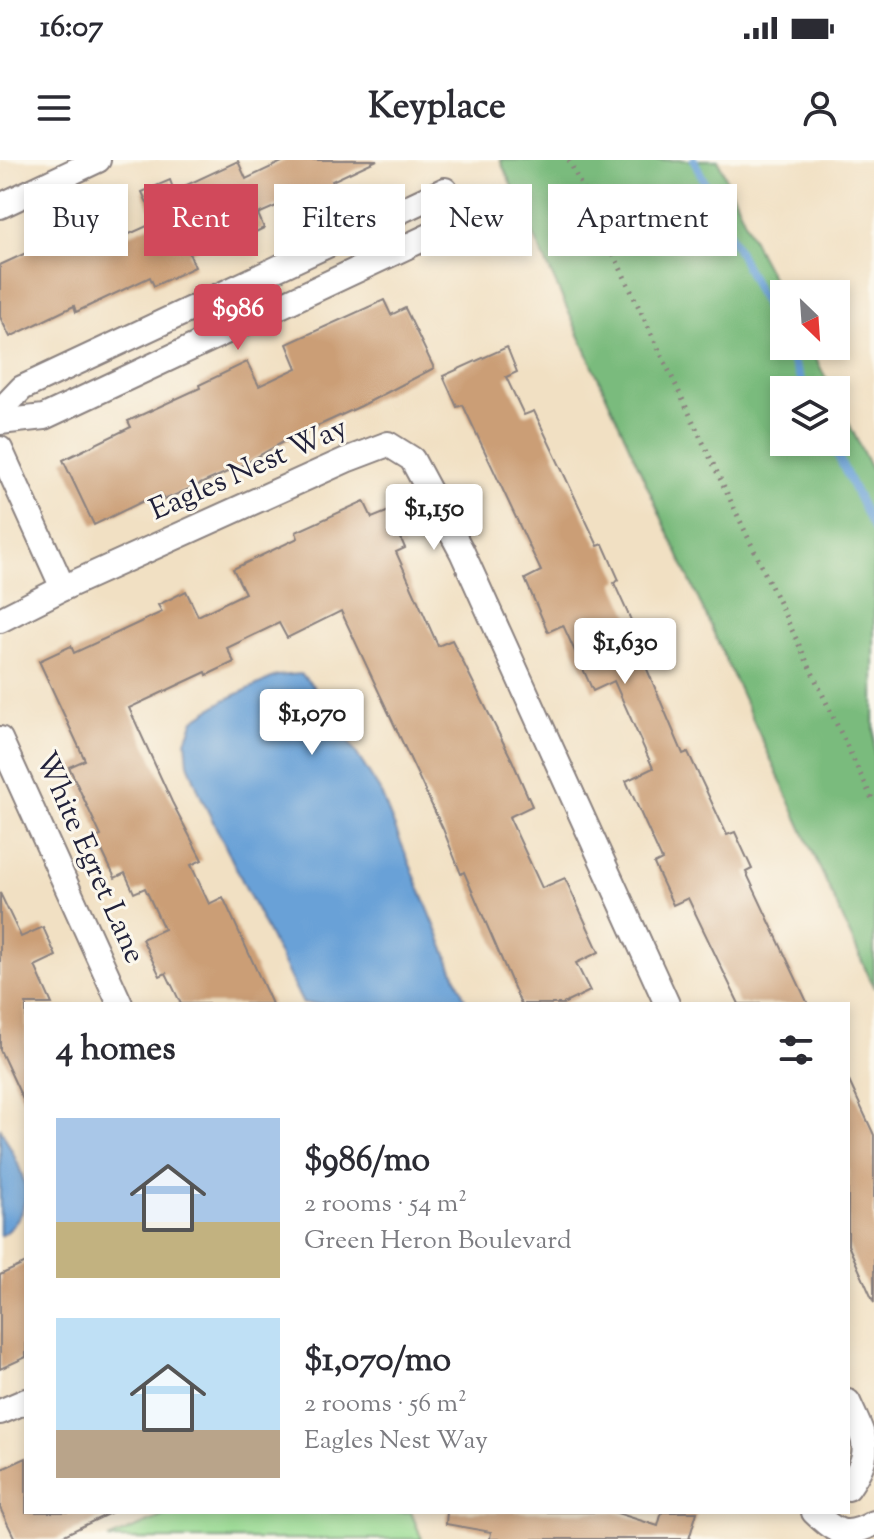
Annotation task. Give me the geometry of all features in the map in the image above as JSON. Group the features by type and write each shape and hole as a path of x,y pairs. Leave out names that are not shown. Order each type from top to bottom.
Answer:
{"street":[{"path":"0,206 98,160"},
{"path":"0,411 22,388 304,256"},
{"path":"0,422 44,417 388,256"},
{"name":"Eagles Nest Way","path":"0,620 63,588 388,444 412,459 462,552 666,1002"},
{"path":"0,449 63,588"},
{"name":"White Egret Lane","path":"0,739 119,1002"},
{"path":"0,1412 24,1402"},
{"path":"850,1406 870,1449 850,1485"},
{"path":"816,1514 834,1531 849,1535 874,1523"}],"path":[{"path":"569,160 874,803"}],"green space":[{"path":"500,160 718,160 729,184 548,184 548,256 737,256 737,203 773,280 770,280 770,360 816,360 825,376 770,376 770,456 850,456 850,426 874,475 874,988 532,231 532,184 511,184"},
{"path":"168,1514 412,1514 422,1539 108,1539"}],"water":[{"path":"301,674 326,699 331,713 380,791 466,1002 302,1002 202,799 188,763 186,741 194,720 225,700 276,676"},
{"path":"0,1127 21,1172 24,1201 18,1218 0,1236"}],"building":[{"path":"286,160 377,160 332,181 334,184 274,184 274,207 258,214 258,184 189,184 238,161 246,179"},
{"path":"258,214 264,228 258,231"},
{"path":"144,227 144,256 190,256 195,267 154,286 150,277 76,312 74,306 10,337 0,317 0,265 24,254 128,256 128,235"},
{"path":"384,300 391,315 405,308 434,368 241,466 164,500 160,493 94,525 63,460 131,427 128,421 200,388 199,385 247,362 259,386 297,368 287,344"},
{"path":"507,347 517,372 506,377 524,415 534,411 598,546 603,544 619,580 614,583 651,664 646,667 683,754 688,752 727,835 735,832 752,869 746,872 807,1002 738,1002 688,898 673,905 654,864 662,860 626,781 653,768 614,681 593,691 563,625 548,632 525,579 541,571 463,405 457,407 443,376"},
{"path":"364,501 372,518 389,511 405,548 396,552 438,646 452,640 532,806 509,817 542,888 565,878 599,952 576,963 590,991 567,1002 520,1002 464,872 461,874 341,611 287,638 279,623 227,648 234,662 129,708 202,860 191,865 209,904 223,897 271,1002 180,1002 166,973 160,976 142,939 164,929 145,888 134,893 125,873 115,878 96,838 101,836 69,767 85,760 39,661 71,646 74,653 162,612 158,605 186,591 198,616 245,593 233,569 298,538 296,532"},
{"path":"0,893 21,937 43,927 56,956 35,966 51,1002 24,1002 24,1102 0,1050"},
{"path":"850,1083 874,1135 874,1303 850,1249"},
{"path":"24,1264 24,1358 0,1369 0,1275"},
{"path":"24,1459 24,1514 108,1514 56,1539 15,1539 0,1508 0,1470"},
{"path":"447,1514 620,1514 658,1526 661,1514 696,1514 689,1539 490,1539 491,1532 446,1524"}],"waterway":[{"path":"694,160 770,316"},
{"path":"792,360 799,376"},
{"path":"838,456 874,530"}]}
